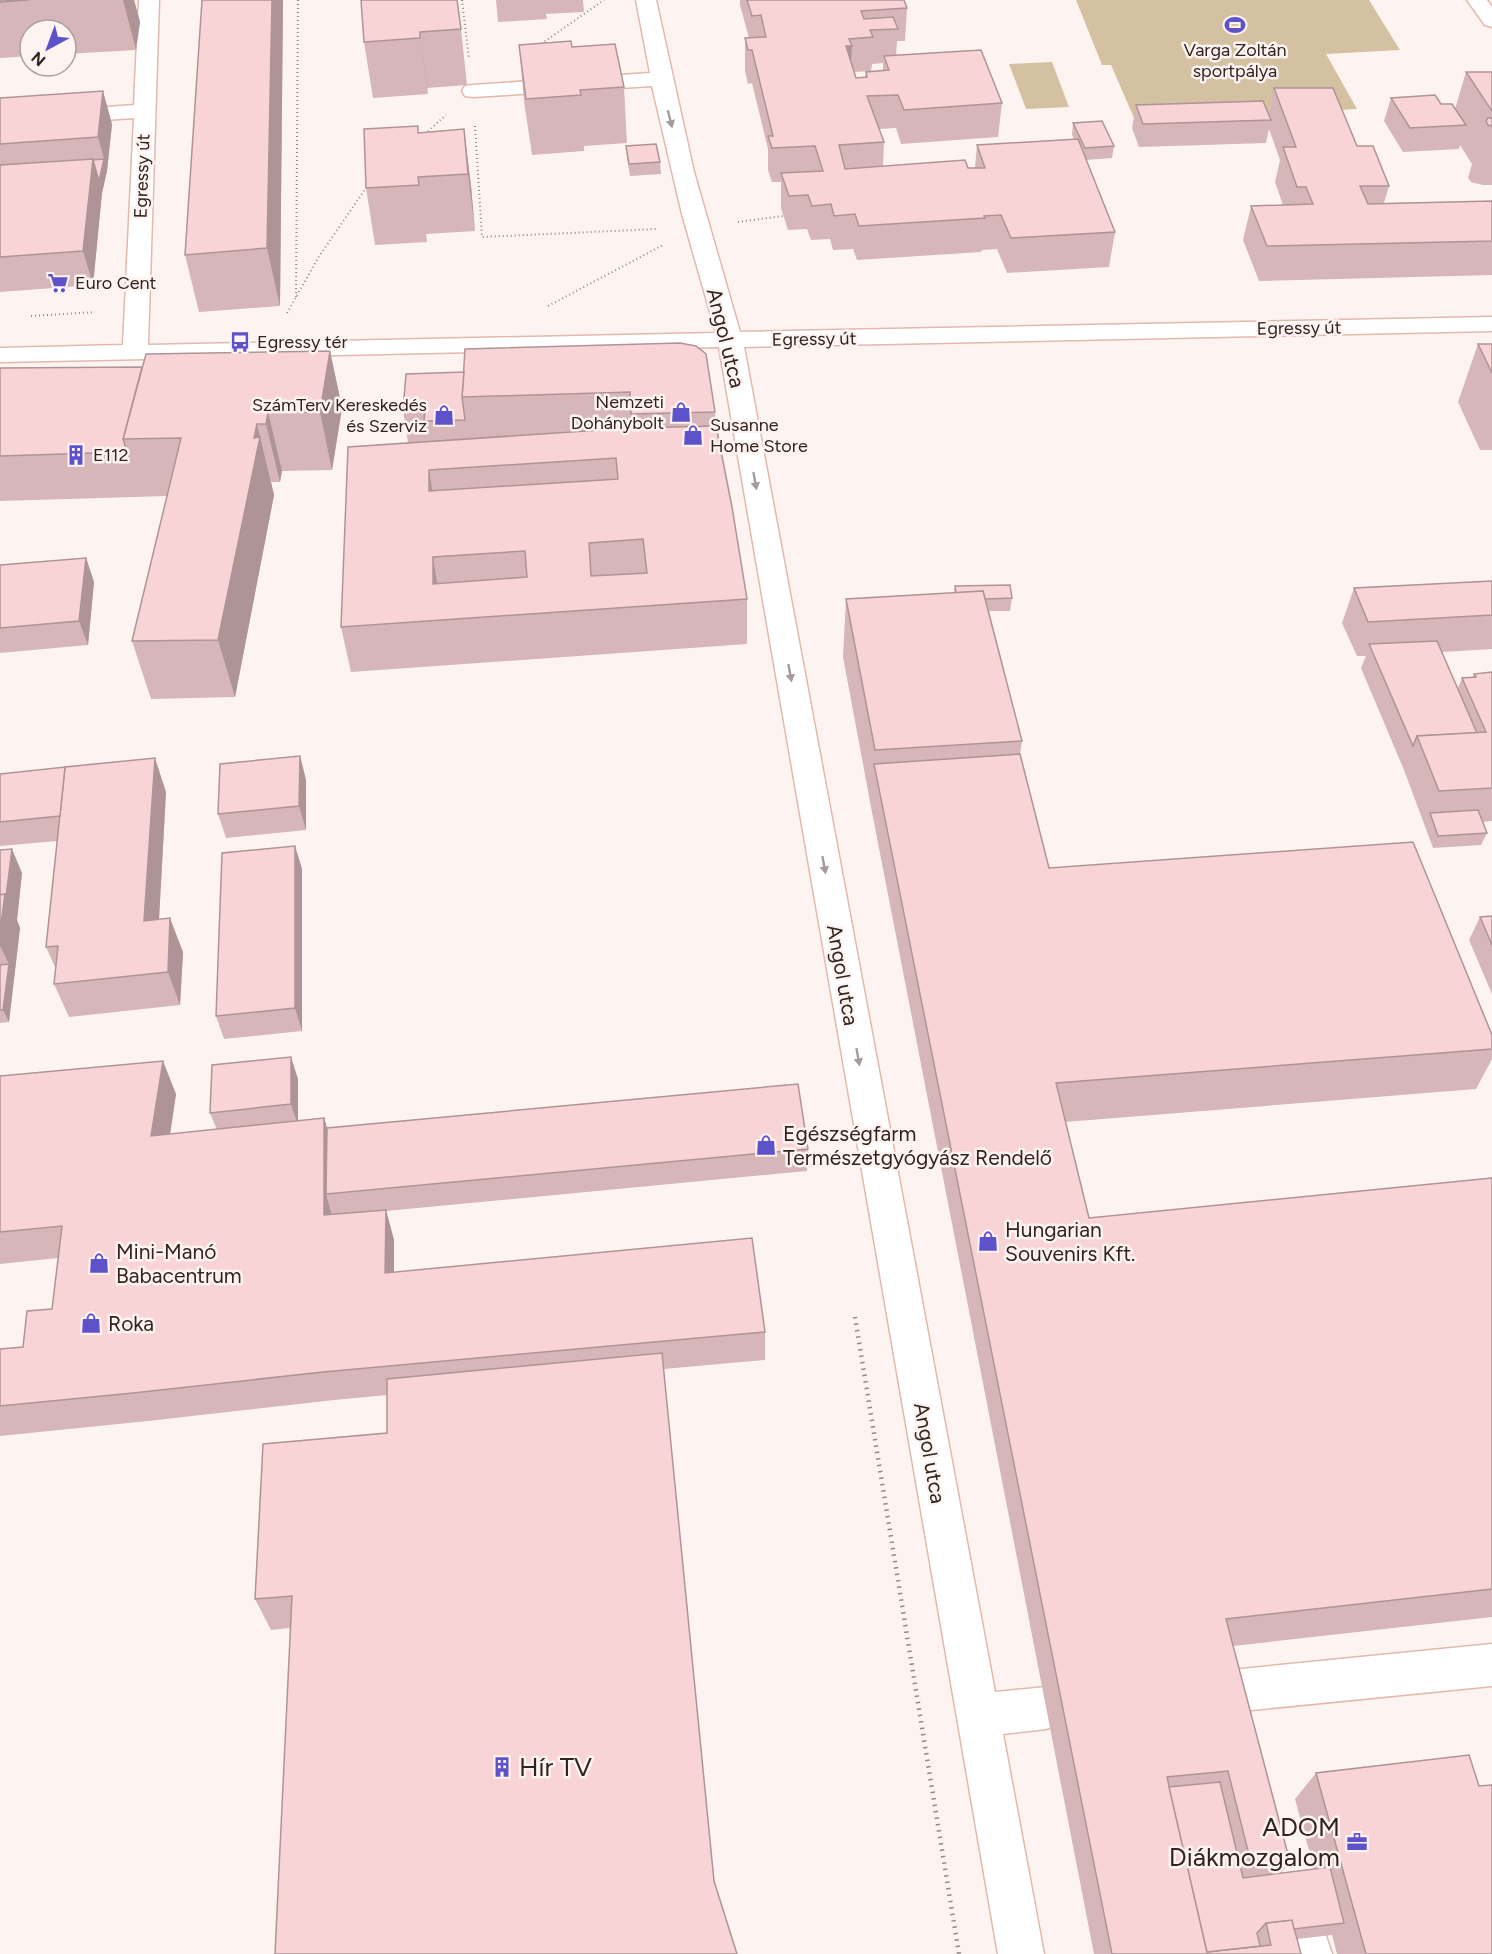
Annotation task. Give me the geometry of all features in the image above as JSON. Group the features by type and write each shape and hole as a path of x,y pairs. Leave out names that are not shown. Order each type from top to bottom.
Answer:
{"street":[{"name":"Egressy út","path":"135,341 149,0"},
{"name":"Angol utca","path":"646,0 660,79 696,227 730,340 1021,1954"},
{"path":"1477,0 1492,21"},
{"path":"473,91 660,79"},
{"path":"0,121 144,111"},
{"name":"Egressy út","path":"0,356 135,341 730,340 1492,324"},
{"path":"1237,1702 1492,1665"},
{"path":"978,1715 1046,1708"}],"path":[{"path":"296,298 298,0"},
{"path":"462,0 473,91 482,237 696,227 783,216"},
{"path":"422,136 473,91 604,0"},
{"path":"296,317 284,317 318,258 371,180"},
{"path":"543,309 696,227"},
{"path":"21,316 96,312 135,341"},
{"path":"855,1315 959,1954"}],"shaded area":[{"path":"1076,0 1369,0 1400,50 1326,54 1357,109 1135,120 1111,65 1102,65"},
{"path":"1052,62 1069,107 1026,109 1009,64"}],"building":[{"path":"0,0 28,0 0,2"},
{"path":"202,0 272,0 267,248 185,255"},
{"path":"361,0 457,0 461,29 420,32 420,38 364,42"},
{"path":"747,0 904,0 907,8 861,11 864,19 893,17 898,29 870,30 873,37 849,39 852,46 846,46 856,78 867,77 866,72 889,70 884,56 981,50 1002,103 904,110 898,95 867,96 884,142 839,145 845,169 965,160 968,168 985,168 977,145 1078,139 1115,232 1011,238 1001,215 859,226 855,214 834,216 831,204 812,206 808,195 789,196 781,173 823,171 815,146 772,148 768,136 773,136 752,50 748,50 745,38 766,37 761,15 752,16"},
{"path":"571,41 572,47 615,44 624,87 580,90 581,95 526,99 519,45"},
{"path":"1466,72 1492,72 1492,111"},
{"path":"1274,88 1333,88 1357,146 1373,146 1389,186 1360,186 1368,204 1492,201 1492,241 1267,246 1251,206 1313,204 1306,187 1297,187 1283,147 1296,147"},
{"path":"103,91 98,137 0,144 0,98"},
{"path":"1435,95 1441,104 1452,104 1466,125 1410,128 1391,98"},
{"path":"1263,101 1271,120 1143,124 1136,105"},
{"path":"1492,118 1492,126 1486,121"},
{"path":"1102,121 1114,146 1085,148 1073,123"},
{"path":"418,126 418,133 464,129 468,174 418,177 419,185 366,188 364,129"},
{"path":"656,144 660,162 629,164 626,146"},
{"path":"93,159 83,251 0,257 0,165"},
{"path":"104,159 99,181 93,160"},
{"path":"680,343 696,346 706,354 715,412 631,414 630,392 462,397 465,349"},
{"path":"1478,344 1492,344 1492,373"},
{"path":"330,351 320,412 268,412 266,424 257,424 254,438 260,437 218,640 132,641 181,438 123,439 146,354"},
{"path":"142,367 123,439 127,452 0,456 0,368"},
{"path":"464,372 462,397 465,420 424,421 425,409 403,410 406,374"},
{"path":"716,426 747,599 341,627 348,447 631,428","holes":["616,458 618,479 429,491 429,470","643,539 647,573 591,576 589,543","525,551 527,577 433,584 433,557"]},
{"path":"86,558 79,621 0,628 0,565"},
{"path":"1492,581 1492,615 1368,622 1354,588"},
{"path":"1010,585 1012,598 985,599 983,591 956,593 955,586"},
{"path":"983,591 1022,741 875,750 846,599"},
{"path":"1437,641 1477,733 1417,736 1413,746 1369,644"},
{"path":"1492,672 1492,788 1439,791 1417,736 1486,732 1462,678"},
{"path":"1020,754 1049,868 1413,842 1492,1035 1492,1049 1056,1083 1089,1218 1492,1178 1492,1589 1226,1619 1290,1862 1252,1867 1228,1771 1167,1777 1207,1952 1271,1945 1266,1923 1292,1920 1301,1954 1112,1954 874,764"},
{"path":"300,756 299,806 218,814 220,764"},
{"path":"155,758 144,921 170,918 168,972 54,984 58,946 46,947 65,767"},
{"path":"65,767 60,816 0,822 0,774"},
{"path":"1478,810 1487,833 1438,836 1430,813"},
{"path":"295,846 295,1008 216,1016 222,853"},
{"path":"12,849 6,897 5,894 0,895 0,850"},
{"path":"5,894 0,931 0,895"},
{"path":"1492,916 1492,945 1480,917"},
{"path":"9,964 3,1010 0,1010 0,965"},
{"path":"291,1057 291,1104 210,1113 212,1065"},
{"path":"163,1061 151,1136 324,1118 324,1215 386,1210 385,1273 752,1238 765,1332 323,1372 0,1406 0,1349 23,1347 27,1311 52,1309 62,1226 0,1232 0,1076"},
{"path":"798,1084 808,1149 326,1194 327,1128"},
{"name":"Hír TV","path":"662,1353 714,1881 737,1954 275,1954 292,1596 255,1599 263,1444 387,1433 387,1379"},
{"path":"1469,1755 1479,1786 1492,1785 1492,1954 1366,1954 1316,1773"},
{"path":"1220,1782 1243,1878 1330,1867 1344,1923 1294,1929 1292,1920 1266,1923 1257,1933 1260,1946 1207,1952 1169,1787"}],"place":[{"name":"Varga Zoltán sportpálya","path":"1235,25"},
{"name":"Euro Cent","path":"58,283"},
{"name":"Egressy tér","path":"240,342"},
{"name":"Nemzeti Dohánybolt","path":"681,412"},
{"name":"SzámTerv Kereskedés és Szerviz","path":"444,415"},
{"name":"Susanne Home Store","path":"693,435"},
{"name":"E112","path":"76,455"},
{"name":"Egészségfarm Természetgyógyász Rendelő","path":"766,1145"},
{"name":"Hungarian Souvenirs Kft.","path":"988,1241"},
{"name":"Mini-Manó Babacentrum","path":"99,1263"},
{"name":"Roka","path":"91,1323"},
{"name":"Hír TV","path":"502,1767"},
{"name":"ADOM Diákmozgalom","path":"1357,1842"}]}
